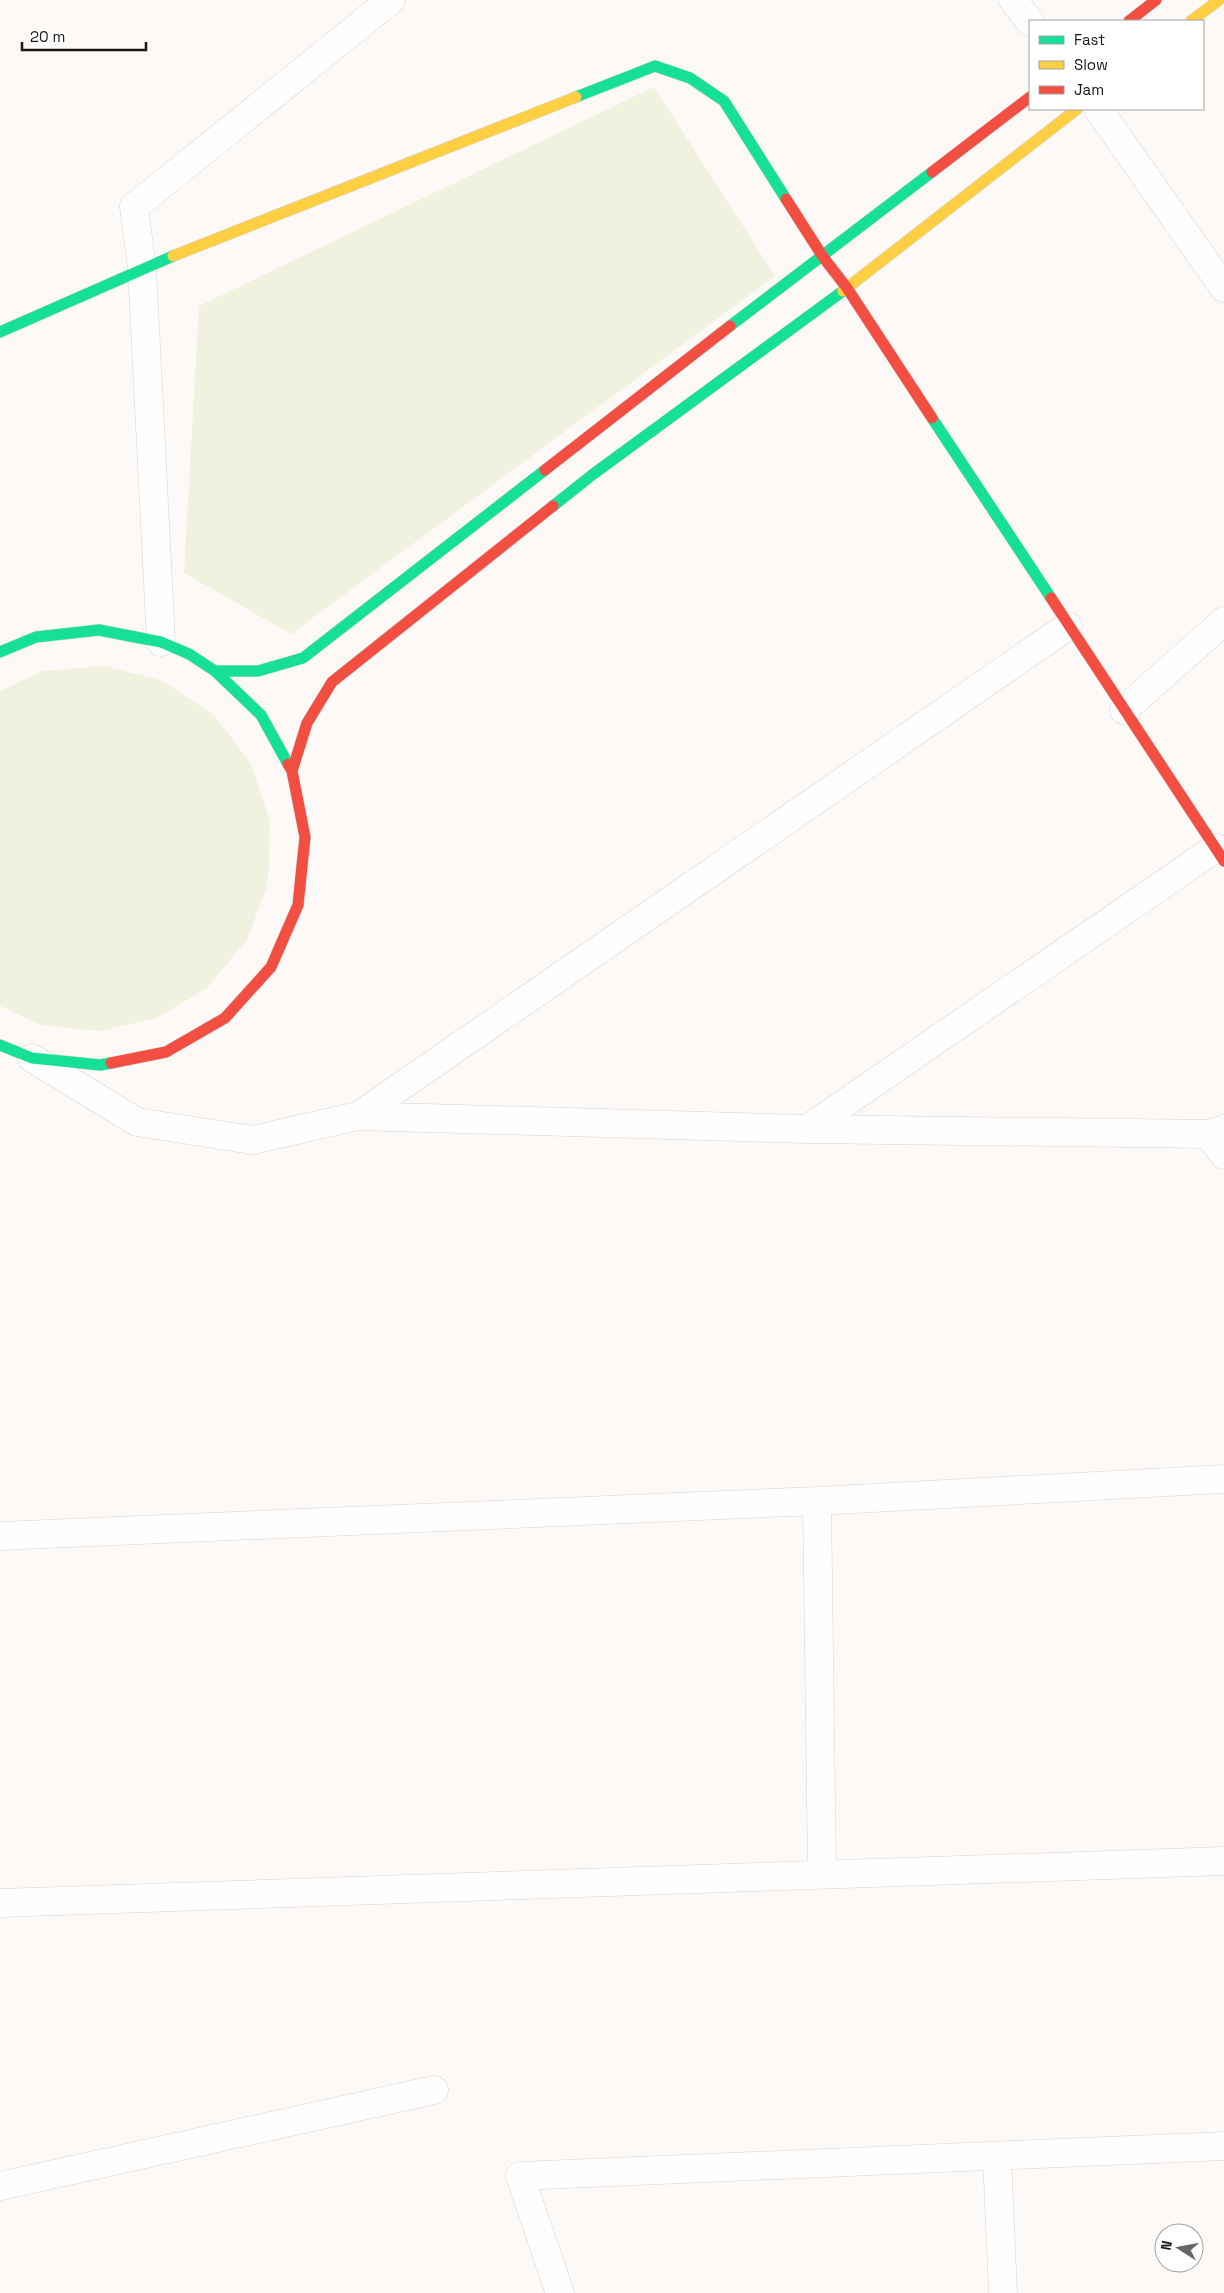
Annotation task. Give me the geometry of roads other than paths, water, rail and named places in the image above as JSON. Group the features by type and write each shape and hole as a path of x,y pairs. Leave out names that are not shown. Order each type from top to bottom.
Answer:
{"street":[{"path":"161,642 142,268 134,207 391,0"},
{"path":"1013,0 1029,21"},
{"path":"1130,20 1156,0"},
{"path":"1192,20 1219,0"},
{"path":"0,332 142,268 654,66 690,78 724,101 823,256 847,288 1220,855 807,1129"},
{"path":"215,671 258,671 303,658 778,289 1029,99"},
{"path":"292,771 307,723 332,682 592,475 847,288 1076,110"},
{"path":"1099,110 1224,288"},
{"path":"1124,710 1224,621"},
{"path":"358,1116 1068,626"},
{"path":"0,652 36,637 99,630 161,642 189,654 215,671 261,715 292,771 306,837 298,905 270,967 224,1018 166,1052 100,1065 32,1058"},
{"path":"0,1045 32,1058 137,1122 252,1140 358,1116 1219,1139"},
{"path":"0,1536 817,1501 1224,1479"},
{"path":"817,1501 822,1874"},
{"path":"0,1903 1224,1861"},
{"path":"0,2186 434,2090"},
{"path":"560,2293 520,2176 1224,2146"},
{"path":"997,2156 1003,2293"}]}
